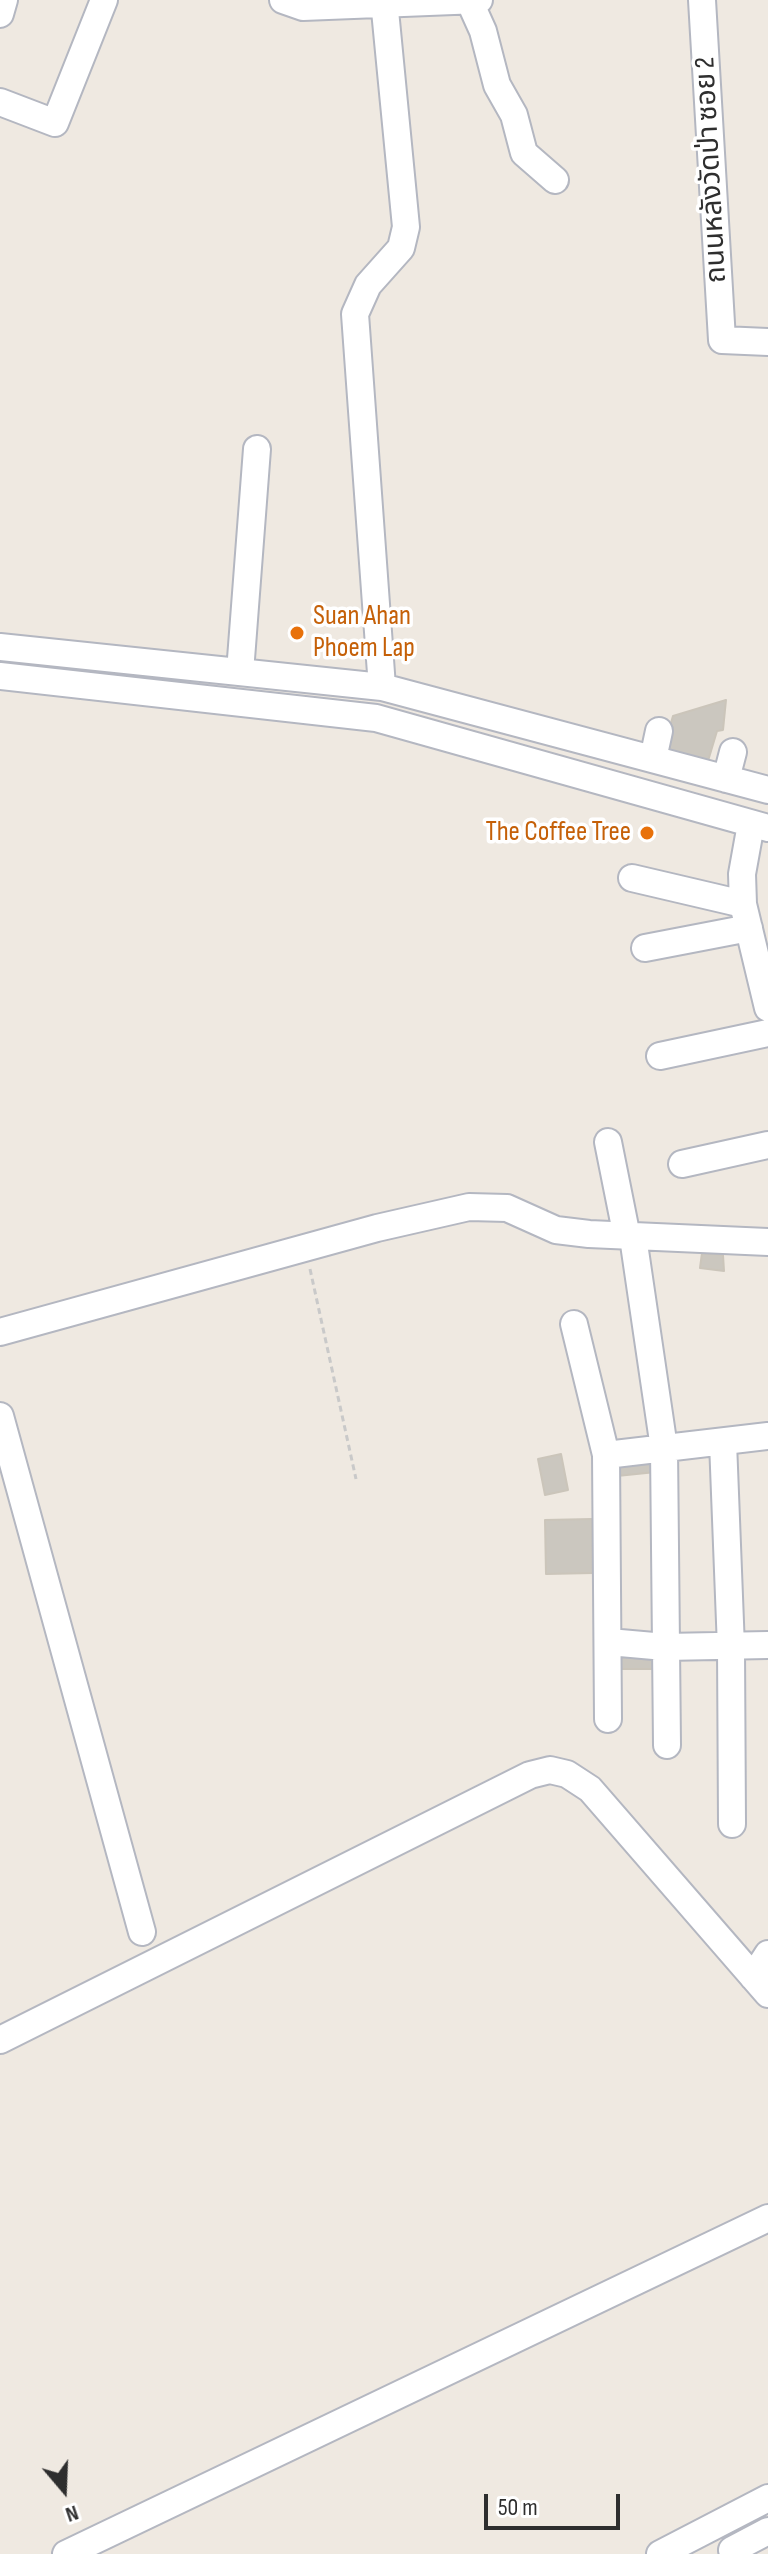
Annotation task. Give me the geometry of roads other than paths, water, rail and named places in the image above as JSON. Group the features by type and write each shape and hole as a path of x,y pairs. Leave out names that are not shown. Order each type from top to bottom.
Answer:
{"street":[{"path":"0,14 4,0"},
{"path":"0,102 55,123 104,0"},
{"path":"283,0 303,7 479,0"},
{"path":"469,0 483,31 497,85 514,115 524,153 555,180"},
{"name":"ถนนหลังวัดป่า ซอย 2","path":"702,0 722,340 768,342"},
{"path":"382,687 355,314 368,285 401,248 406,227 384,2"},
{"path":"240,672 257,449"},
{"path":"0,647 382,687 768,790"},
{"path":"209,700 213,669"},
{"path":"0,676 376,718 760,826 742,874 746,916 768,1008"},
{"path":"653,759 659,731"},
{"path":"726,779 733,752"},
{"path":"632,878 746,916"},
{"path":"645,948 746,916"},
{"path":"660,1056 768,1033"},
{"path":"608,1142 630,1237 664,1448 667,1745"},
{"path":"682,1164 768,1145"},
{"path":"0,1332 377,1228 469,1207 507,1208 556,1230 767,1249"},
{"path":"574,1324 606,1455 608,1719"},
{"path":"0,1416 142,1932"},
{"path":"606,1455 768,1436"},
{"path":"723,1442 731,1648 732,1824"},
{"path":"609,1642 665,1647 768,1645"},
{"path":"0,2040 530,1775 550,1770 567,1774 590,1789 761,1986"},
{"path":"761,1986 768,1954"},
{"path":"66,2554 768,2218"},
{"path":"660,2554 768,2498"},
{"path":"719,2525 733,2552 768,2531"}],"place":[{"name":"Suan Ahan Phoem Lap","path":"297,633"},
{"name":"The Coffee Tree","path":"647,833"}]}
